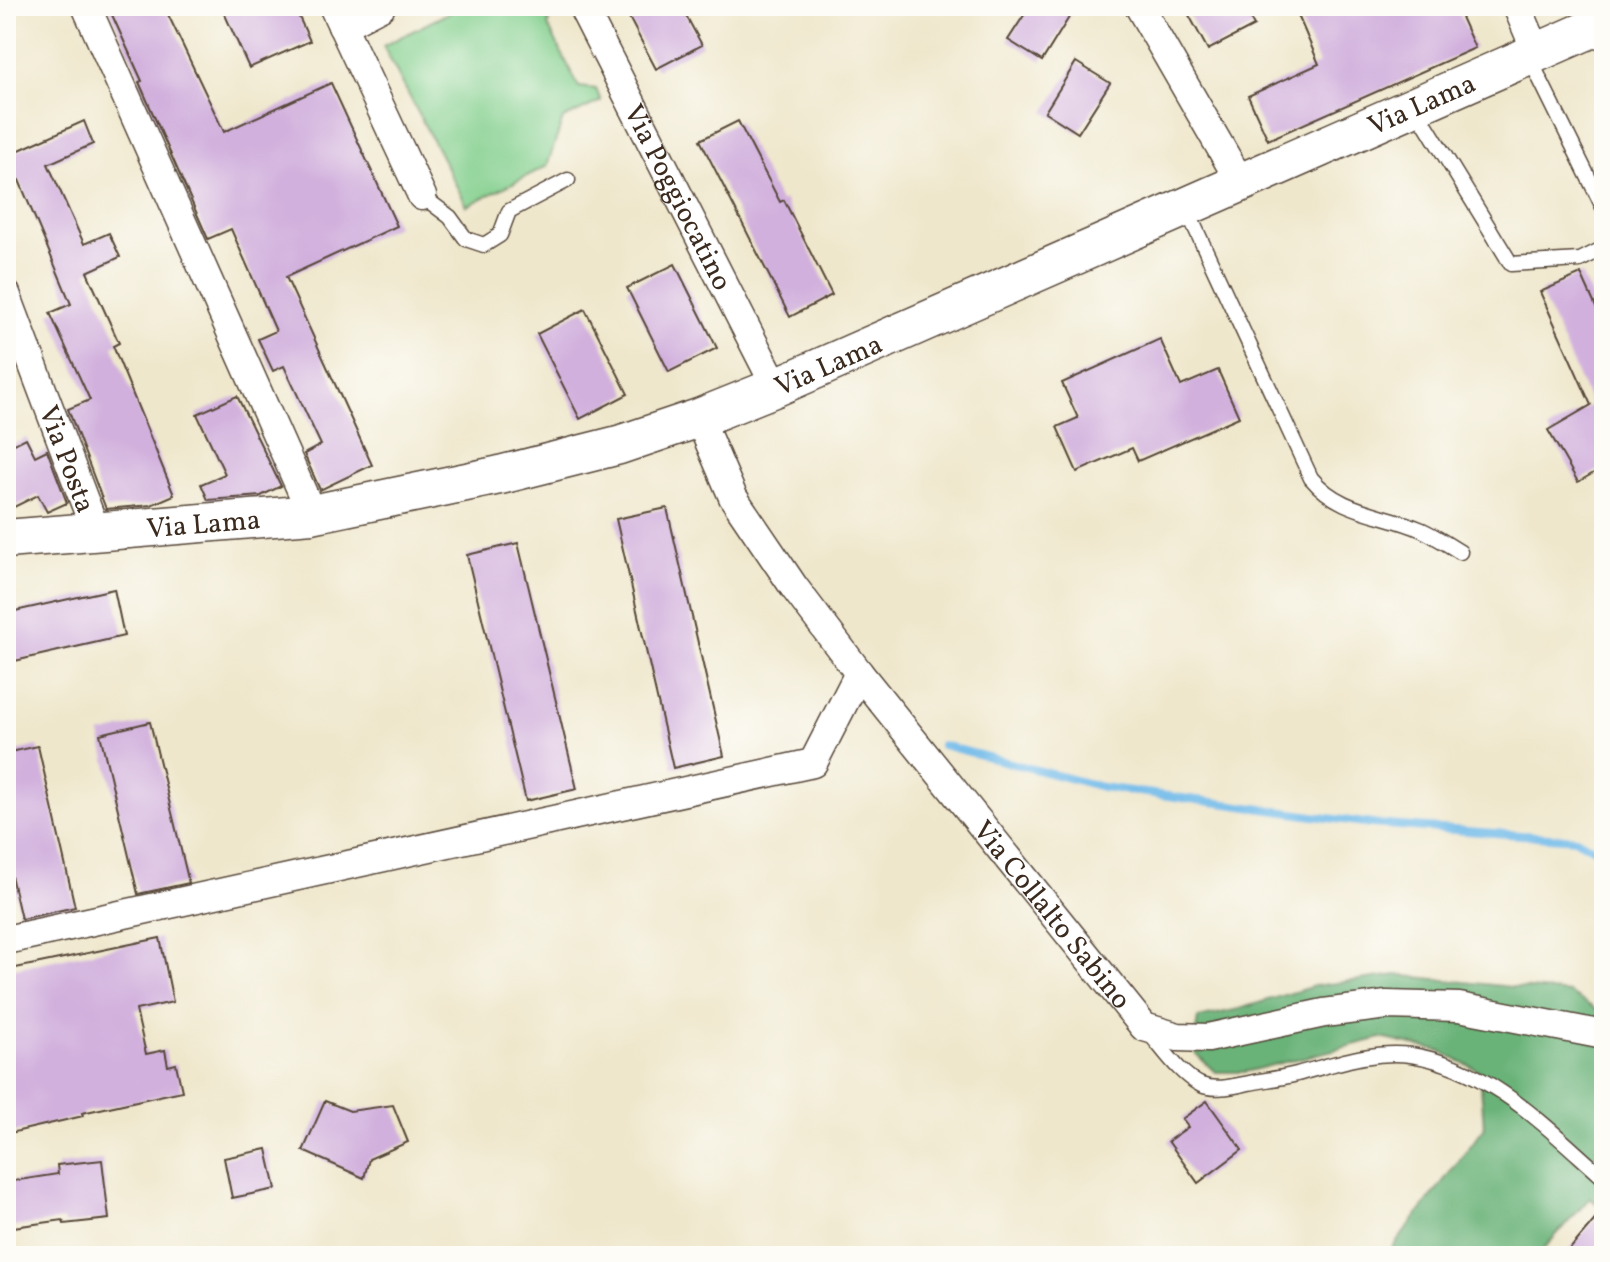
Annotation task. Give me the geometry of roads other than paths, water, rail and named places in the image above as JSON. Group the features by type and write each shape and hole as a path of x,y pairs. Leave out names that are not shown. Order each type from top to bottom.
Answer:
{"main road":[{"name":"Via Lama","path":"6,539 312,514 619,445 776,387 1604,23"}],"street":[{"path":"86,6 312,514"},
{"path":"381,6 338,16 422,196"},
{"name":"Via Poggiocatino","path":"582,6 776,387"},
{"path":"1139,6 1241,183"},
{"path":"1517,6 1533,54"},
{"name":"Via Posta","path":"6,294 96,532"},
{"name":"Via Collalto Sabino","path":"699,418 733,497 794,587 859,673 1144,1027 1178,1037 1208,1038 1324,1013 1387,1005 1459,1007 1604,1035"},
{"path":"6,940 813,763 859,673"}],"lane":[{"path":"1533,54 1604,209"},
{"path":"1414,107 1511,264 1580,260 1604,248"},
{"path":"422,196 450,217 466,239 484,245 500,235 509,211 568,180"},
{"path":"1186,208 1311,478 1323,492 1339,503 1420,529 1460,552"},
{"path":"1144,1027 1184,1073 1202,1085 1219,1088 1294,1074 1360,1056 1391,1054 1438,1061 1463,1070 1516,1101 1604,1178"}],"waterway":[{"path":"942,745 1102,787 1372,824 1576,839 1604,855"}]}
